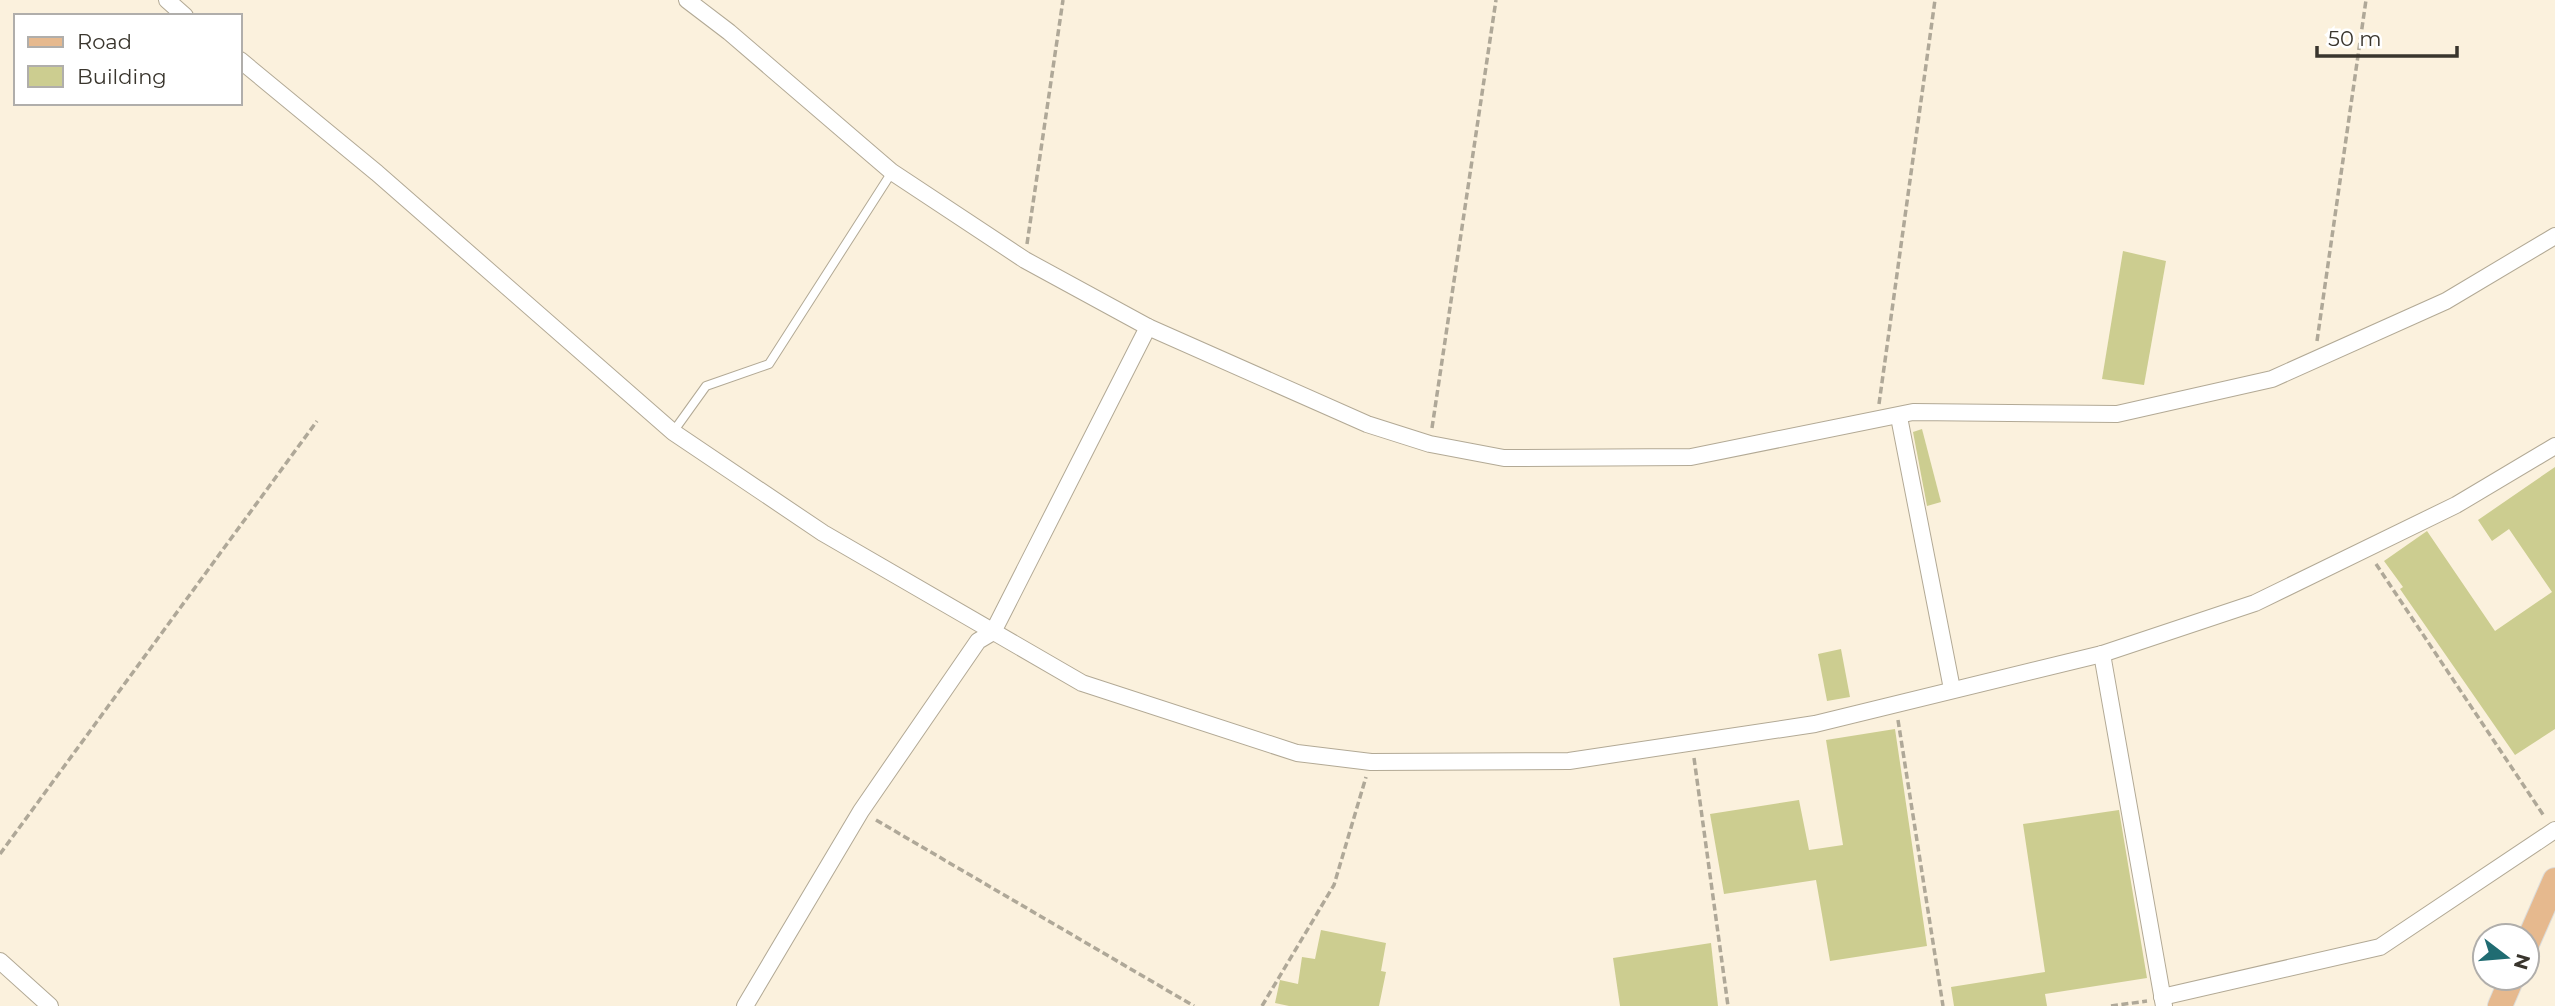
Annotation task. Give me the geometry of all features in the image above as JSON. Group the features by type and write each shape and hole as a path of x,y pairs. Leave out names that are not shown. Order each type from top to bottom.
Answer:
{"main road":[{"path":"2537,922 2555,880"}],"street":[{"path":"167,0 183,14"},
{"path":"687,0 749,49 892,172 1025,260 1148,327 1367,424 1430,444 1504,458 1691,457 1913,412 2118,414 2272,379 2446,301 2555,236"},
{"path":"242,62 377,173 673,432 823,533 1082,683 1297,754 1371,762 1569,761 1815,724 2102,654 2255,603 2456,505 2555,446"},
{"path":"746,1006 861,811 978,641 993,632 1148,327"},
{"path":"1899,416 1952,689"},
{"path":"2102,654 2163,1003 2380,947 2551,826"},
{"path":"0,961 50,1006"}],"lane":[{"path":"673,432 706,386 769,364 892,172"}],"path":[{"path":"1025,260 1063,0"},
{"path":"1430,444 1496,0"},
{"path":"1877,418 1935,0"},
{"path":"2314,360 2366,0"},
{"path":"0,854 317,421"},
{"path":"2366,548 2551,826"},
{"path":"1895,704 1943,1006"},
{"path":"1692,742 1728,1006"},
{"path":"1262,1006 1335,885 1371,762"},
{"path":"861,811 1194,1006"},
{"path":"2111,1006 2163,1003"}],"building":[{"path":"2123,251 2166,261 2144,385 2102,379"},
{"path":"1922,429 1941,502 1927,506 1913,432"},
{"path":"2555,467 2555,729 2515,755 2400,589 2403,587 2384,561 2427,531 2495,631 2552,592 2509,529 2492,541 2478,520"},
{"path":"1841,649 1850,697 1827,701 1818,654"},
{"path":"1895,729 1927,946 1830,961 1816,880 1724,894 1710,814 1799,800 1809,850 1843,845 1826,740"},
{"path":"2119,810 2147,978 2045,994 2047,1006 1954,1006 1951,987 2045,972 2023,824"},
{"path":"1321,930 1386,943 1381,971 1386,972 1379,1006 1289,1006 1275,1003 1280,980 1298,984 1302,957 1315,959"},
{"path":"1711,943 1718,1006 1620,1006 1613,958"}]}
